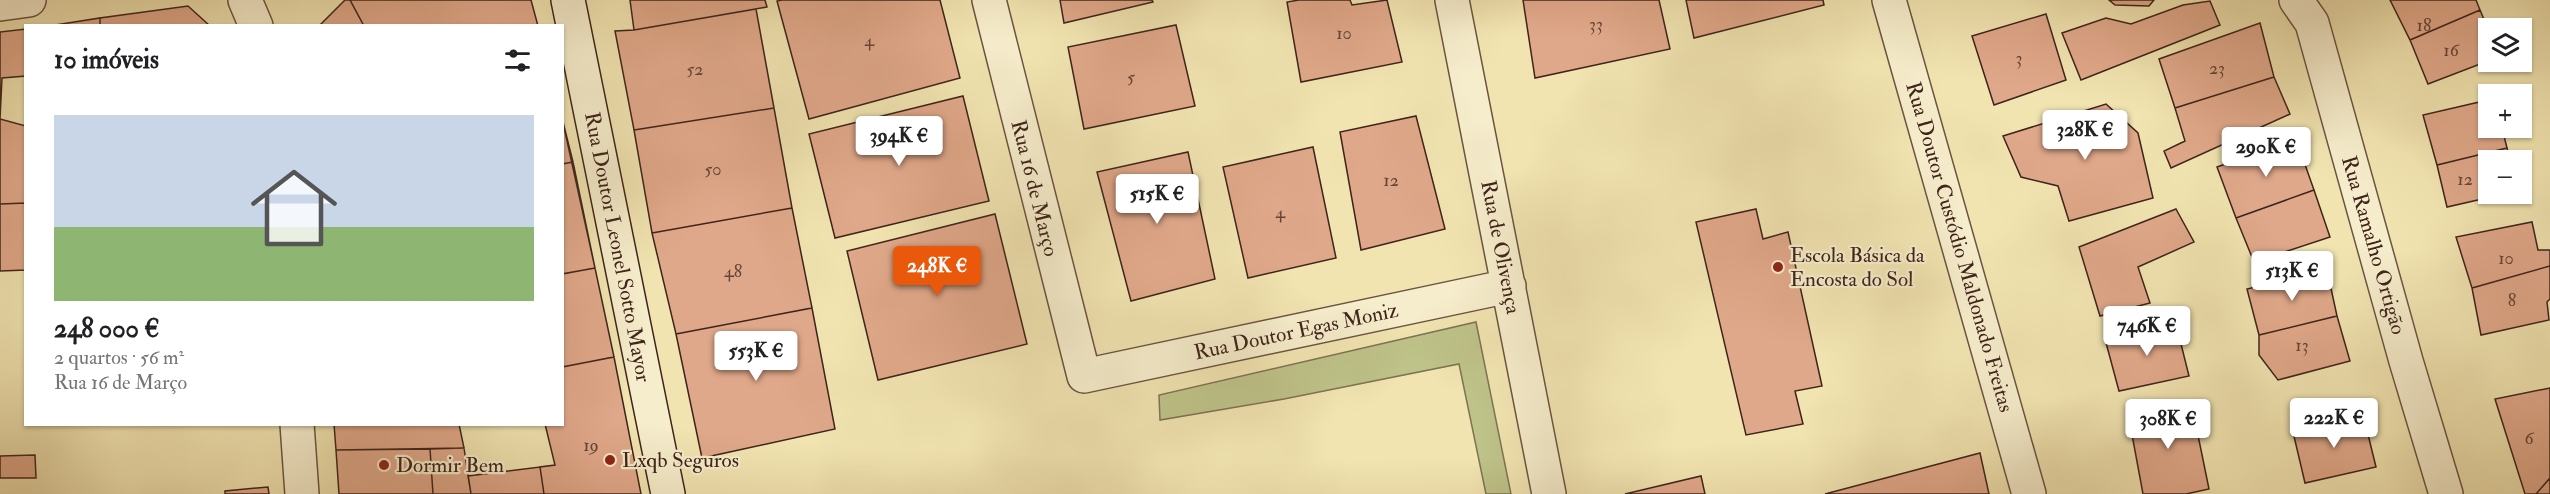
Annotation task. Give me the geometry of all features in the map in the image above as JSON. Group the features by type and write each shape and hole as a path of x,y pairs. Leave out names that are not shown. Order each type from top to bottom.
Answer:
{"street":[{"path":"0,4 29,0"},
{"path":"245,0 255,24"},
{"name":"Rua Doutor Leonel Sotto Mayor","path":"568,0 668,494"},
{"name":"Rua 16 de Março","path":"989,0 1083,376"},
{"name":"Rua de Olivença","path":"1452,0 1549,494"},
{"name":"Rua Doutor Custódio Maldonado Freitas","path":"1889,0 2029,494"},
{"name":"Rua Ramalho Ortigão","path":"2296,0 2312,23 2406,361 2446,494"},
{"name":"Rua Doutor Egas Moniz","path":"1083,376 1509,286"},
{"path":"297,426 302,494"}],"green space":[{"path":"1476,322 1511,494 1486,494 1459,364 1284,399 1160,420 1159,395"}],"building":[{"path":"345,0 350,0 363,24 321,24"},
{"path":"350,0 531,0 537,24 363,24"},
{"path":"630,0 765,0 767,7 634,30"},
{"path":"940,0 960,78 809,119 777,1"},
{"path":"1060,0 1152,0 1153,2 1064,23"},
{"path":"1350,0 1352,5 1387,0 1402,62 1301,82 1287,2"},
{"path":"1523,0 1659,0 1670,49 1535,78"},
{"path":"1686,0 1823,0 1824,5 1694,38"},
{"path":"2109,0 2154,0 2149,6 2115,5"},
{"path":"2390,0 2476,0 2480,10 2410,40"},
{"path":"2210,1 2220,25 2081,80 2062,33 2106,18 2131,24 2183,5"},
{"path":"188,6 208,24 100,24 100,18"},
{"path":"756,9 774,108 634,130 615,31 634,30"},
{"path":"2480,10 2483,18 2478,18 2478,65 2428,84 2410,40"},
{"path":"2046,14 2066,80 1994,105 1972,36"},
{"path":"100,18 100,24 62,24"},
{"path":"2260,23 2274,77 2175,108 2159,59"},
{"path":"1176,25 1195,106 1084,129 1068,47"},
{"path":"24,29 24,76 2,78 0,119 0,32"},
{"path":"2274,77 2290,114 2171,168 2164,151 2185,141 2175,108"},
{"path":"963,96 989,201 835,238 809,134"},
{"path":"2478,102 2478,138 2504,138 2507,148 2478,150 2478,155 2437,165 2423,115"},
{"path":"2106,104 2138,133 2153,198 2069,221 2058,186 2021,177 2003,136"},
{"path":"774,108 792,208 652,233 634,130"},
{"path":"1416,116 1445,229 1361,250 1340,132"},
{"path":"0,119 24,125 24,203 0,204"},
{"path":"564,126 573,162 564,164"},
{"path":"564,127 595,268 564,274"},
{"path":"2296,139 2314,190 2236,218 2217,167"},
{"path":"1313,147 1336,258 1248,278 1223,167"},
{"path":"1188,152 1215,279 1131,301 1097,172"},
{"path":"2478,155 2478,200 2447,207 2437,165"},
{"path":"573,162 595,268 564,274 564,164"},
{"path":"2314,190 2330,237 2254,262 2236,218"},
{"path":"24,203 24,270 0,271 0,204"},
{"path":"792,208 812,308 676,334 652,233"},
{"path":"1756,209 1763,239 1788,232 1822,386 1795,391 1803,424 1746,435 1696,222"},
{"path":"2176,209 2194,242 2138,267 2150,303 2100,316 2079,247"},
{"path":"995,214 1027,344 878,380 847,251"},
{"path":"2532,222 2538,250 2550,250 2550,266 2472,288 2456,237"},
{"path":"2550,266 2550,299 2547,302 2549,320 2481,335 2472,288"},
{"path":"595,268 614,357 564,367 564,274"},
{"path":"2327,270 2337,316 2259,335 2247,289"},
{"path":"812,308 835,429 702,458 676,334"},
{"path":"2337,316 2350,361 2278,380 2259,355 2259,335"},
{"path":"2176,324 2189,376 2119,391 2105,339"},
{"path":"614,357 641,494 544,494 540,467 555,465 545,426 564,426 564,367"},
{"path":"2550,388 2550,478 2536,494 2525,494 2495,399"},
{"path":"2191,401 2209,489 2186,494 2143,494 2128,413"},
{"path":"2363,414 2376,467 2305,483 2293,432"},
{"path":"334,426 459,426 464,448 336,450"},
{"path":"464,448 471,494 433,494 430,449"},
{"name":"Dormir Bem","path":"430,449 433,494 339,494 336,450"},
{"path":"1980,453 1989,494 1825,494"},
{"path":"35,455 36,478 0,478 0,456"},
{"path":"540,467 544,494 471,494 468,476"},
{"path":"1701,476 1705,494 1625,494"},
{"path":"2550,478 2550,494 2536,494"},
{"path":"268,487 269,494 225,494 225,491"}],"place":[{"name":"Escola Básica da Encosta do Sol","path":"1778,267"},
{"name":"Lxqb Seguros","path":"610,460"},
{"name":"Dormir Bem","path":"384,465"}]}
